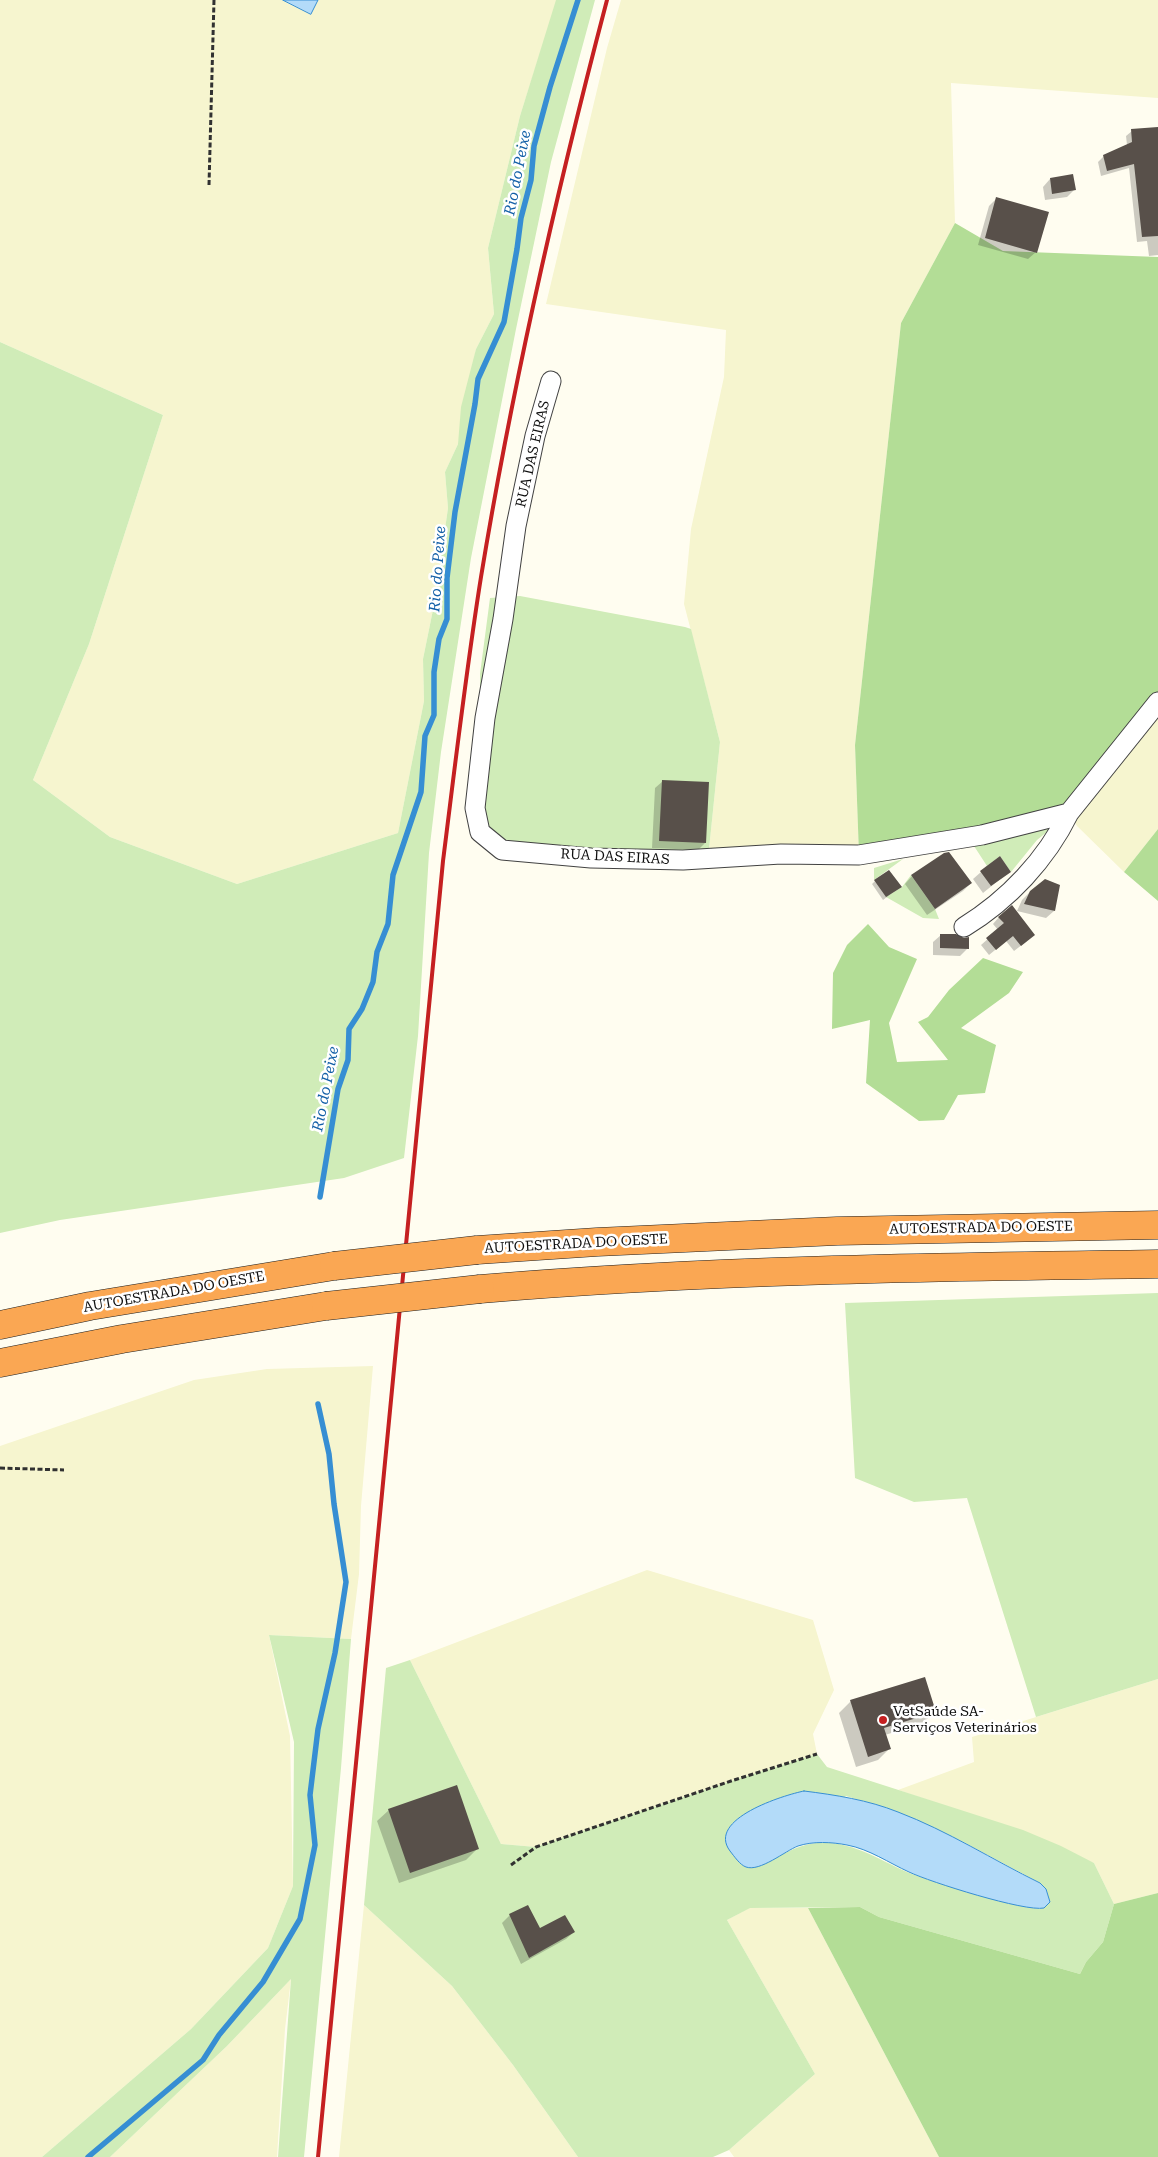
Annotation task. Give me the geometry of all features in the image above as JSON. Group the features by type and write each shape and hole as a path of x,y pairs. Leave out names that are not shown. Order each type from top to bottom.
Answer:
{"highway":[{"name":"AUTOESTRADA DO OESTE","path":"0,1325 100,1304 334,1266 477,1250 837,1230 1158,1225"},
{"path":"0,1364 122,1339 326,1306 480,1289 593,1280 722,1273 952,1266 1158,1264"}],"street":[{"name":"RUA DAS EIRAS","path":"551,381 535,436 516,526 503,619 485,718 475,808 480,832 487,838 502,850 591,858 683,860 781,854 859,855 982,835 1069,813"},
{"path":"964,927 986,913 1022,880 1057,838 1069,813 1158,702"}],"path":[{"path":"209,185 214,0"},
{"path":"0,1468 64,1470"},
{"path":"511,1865 536,1847 817,1754"}],"green space":[{"path":"0,0 283,0 311,14 318,0 557,0 520,116 488,248 494,314 476,349 458,444 445,472 448,508 435,600 423,659 424,701 398,833 237,884 110,837 33,780 89,644 163,415 0,342"},
{"path":"556,0 595,0 551,162 471,558 441,752 429,853 418,1036 404,1158 344,1178 60,1220 0,1233 0,342 163,415 89,644 33,780 110,837 237,884 398,833 424,701 423,659 435,600 448,508 445,472 458,444 461,407 476,349 494,314 488,248 520,116"},
{"path":"621,0 1158,0 1158,98 951,83 955,223 901,323 855,745 859,855 708,859 720,742 684,604 691,529 724,377 726,330 546,304 607,48"},
{"path":"955,223 1003,251 1158,257 1158,702 1069,813 859,855 855,745 901,323"},
{"path":"520,596 691,629 720,742 708,859 526,852 480,832 480,674 490,598"},
{"path":"1158,703 1158,829 1124,872 1077,826 1069,813"},
{"path":"1053,827 1037,840 1011,872 1000,856 987,866 974,846"},
{"path":"1158,829 1158,901 1124,872"},
{"path":"903,859 874,880 874,868"},
{"path":"911,875 935,909 939,919 923,918 886,897 902,887"},
{"path":"868,924 889,947 917,959 889,1023 897,1062 948,1060 918,1022 928,1017 949,990 983,958 1023,972 1009,993 961,1028 996,1045 985,1093 958,1095 944,1120 919,1121 866,1083 870,1020 832,1029 833,973 847,945"},
{"path":"1158,1293 1158,1679 1036,1717 967,1498 914,1502 855,1478 845,1303"},
{"path":"373,1366 361,1506 359,1574 351,1639 269,1635 290,1736 293,1886 268,1948 191,2029 42,2157 0,2157 0,1446 194,1380 267,1369"},
{"path":"647,1570 813,1620 834,1690 813,1734 817,1754 536,1847 501,1844 410,1660"},
{"path":"269,1635 351,1639 341,1768 304,2157 278,2157 291,1979 227,2046 110,2157 42,2157 191,2029 268,1948 293,1886 294,1742"},
{"path":"410,1660 501,1844 536,1847 817,1754 827,1767 1023,1830 1061,1846 1094,1863 1114,1904 1103,1942 1086,1962 1080,1974 879,1917 860,1907 750,1908 727,1920 815,2074 729,2150 713,2157 578,2157 513,2065 452,1986 364,1905 386,1668","holes":["846,1796 898,1812 965,1843 1040,1883 1046,1889 1050,1902 1040,1909 970,1892 912,1874 866,1852 829,1843 801,1846 760,1866"]},
{"path":"1158,1679 1158,1893 1114,1904 1094,1863 955,1809 898,1790 974,1762 972,1737"},
{"path":"1158,1893 1158,2157 939,2157 808,1908 860,1907 879,1917 1080,1974 1086,1962 1103,1942 1114,1904"},
{"path":"364,1905 452,1986 513,2065 578,2157 339,2157"},
{"path":"749,1908 808,1908 939,2157 734,2157 729,2150 815,2074 727,1920"},
{"path":"291,1979 285,2029 277,2157 110,2157 227,2046"}],"water":[{"path":"283,0 318,0 311,14"},
{"path":"804,1791 864,1801 917,1820 1040,1883 1046,1889 1050,1902 1044,1908 1034,1908 998,1901 920,1877 863,1850 835,1843 804,1844 758,1867 746,1867 737,1860 730,1851 725,1839 729,1829 738,1819 750,1810 765,1803"}],"building":[{"path":"1158,127 1158,236 1142,237 1134,164 1107,171 1103,155 1132,142 1131,129"},
{"path":"1073,174 1076,190 1052,194 1050,178"},
{"path":"996,197 1049,212 1037,253 985,238"},
{"path":"662,780 709,782 706,843 659,841"},
{"path":"949,852 972,883 935,909 911,875 944,853"},
{"path":"1000,856 1011,872 991,886 980,871"},
{"path":"889,870 902,887 886,897 874,880"},
{"path":"1045,879 1060,885 1055,911 1024,904 1030,891"},
{"path":"1012,905 1035,935 1021,946 1013,936 996,950 986,938 1004,923 998,917"},
{"path":"940,934 956,934 964,938 969,937 969,949 940,948"},
{"name":"VetSaúde SA- Serviços Veterinários","path":"925,1677 936,1712 884,1728 891,1749 868,1757 850,1700"},
{"path":"457,1785 479,1849 410,1873 388,1809"},
{"path":"528,1905 540,1928 565,1915 575,1932 529,1958 509,1914"}],"waterway":[{"name":"Rio do Peixe","path":"320,1197 338,1089 348,1060 349,1029 362,1009 373,982 377,952 388,924 393,875 421,792 425,736 434,715 434,672 439,639 447,619 447,578 455,512 478,379 504,322 521,218 531,180 534,146 550,87 578,0"},
{"path":"88,2157 203,2060 219,2035 263,1982 300,1919 315,1845 310,1795 318,1729 335,1653 346,1582 334,1504 329,1454 318,1404"}],"railway":[{"path":"318,2157 443,861 466,683 481,577 507,431 537,287 607,0"}],"place":[{"name":"VetSaúde SA- Serviços Veterinários","path":"883,1720"}]}
